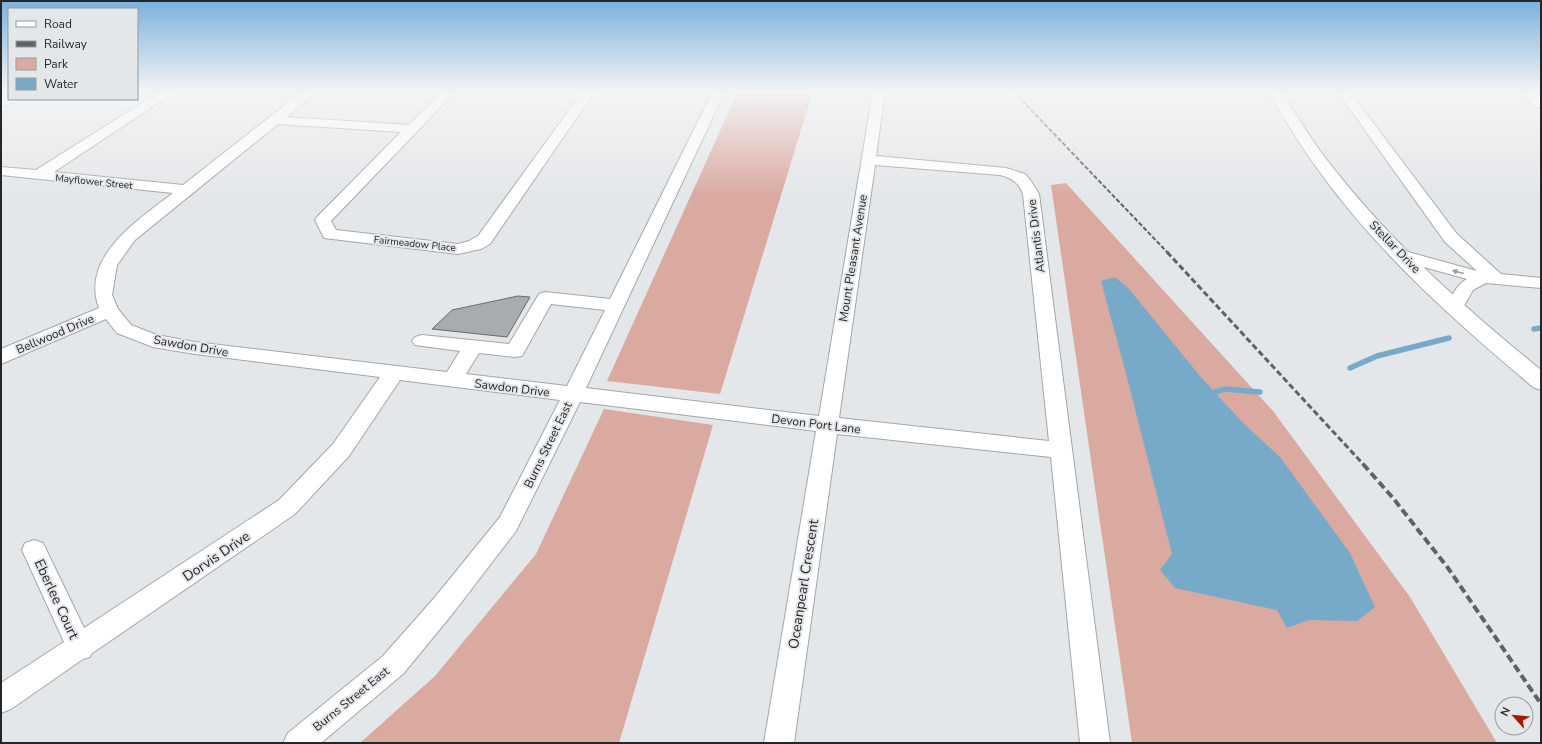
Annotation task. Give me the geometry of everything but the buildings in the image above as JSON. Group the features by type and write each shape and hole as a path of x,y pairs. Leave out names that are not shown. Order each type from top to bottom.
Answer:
{"main road":[{"name":"Stellar Drive","path":"1295,126 1325,169 1401,255 1455,307 1541,382"}],"street":[{"path":"39,175 116,126"},
{"name":"Sawdon Drive","path":"269,126 129,236 108,265 103,295 109,311 124,329 153,341 195,348 573,395"},
{"name":"Fairmeadow Place","path":"415,126 323,220 330,234 458,249 475,245 484,240 565,126"},
{"name":"Burns Street East","path":"298,743 393,665 445,604 508,524 573,395 702,126"},
{"name":"Mount Pleasant Avenue","path":"827,425 873,126"},
{"path":"1369,126 1451,238 1490,279"},
{"name":"Atlantis Drive","path":"868,160 1000,171 1017,176 1028,185 1031,194 1060,450"},
{"name":"Mayflower Street","path":"1,171 186,190"},
{"path":"1401,255 1490,279 1541,283"},
{"path":"1455,307 1466,287 1490,279"},
{"path":"422,341 515,351 545,298 616,305"},
{"name":"Bellwood Drive","path":"1,357 109,311"},
{"path":"452,380 473,347"},
{"name":"Dorvis Drive","path":"1,700 288,507 341,450 394,373"},
{"name":"Devon Port Lane","path":"573,395 945,440 1060,450"},
{"name":"Oceanpearl Crescent","path":"779,743 827,425"},
{"path":"1060,450 1095,743"},
{"name":"Eberlee Court","path":"34,550 80,648"}],"green space":[{"path":"722,126 802,126 720,394 607,381"},
{"path":"1066,183 1273,411 1410,597 1497,743 1132,743 1051,185"},
{"path":"604,409 713,425 619,743 360,743 435,676 536,554"}],"water":[{"path":"1115,277 1129,289 1200,376 1243,423 1280,457 1350,553 1375,607 1357,621 1309,620 1287,628 1277,610 1175,588 1160,570 1172,554 1101,281"}],"waterway":[{"path":"1534,329 1541,328"},
{"path":"1350,368 1377,356 1449,338"},
{"path":"1215,392 1225,389 1260,392"}],"railway":[{"path":"1046,126 1168,253"},
{"path":"1167,252 1364,465"},
{"path":"1363,464 1393,498 1448,568 1541,704"}]}
